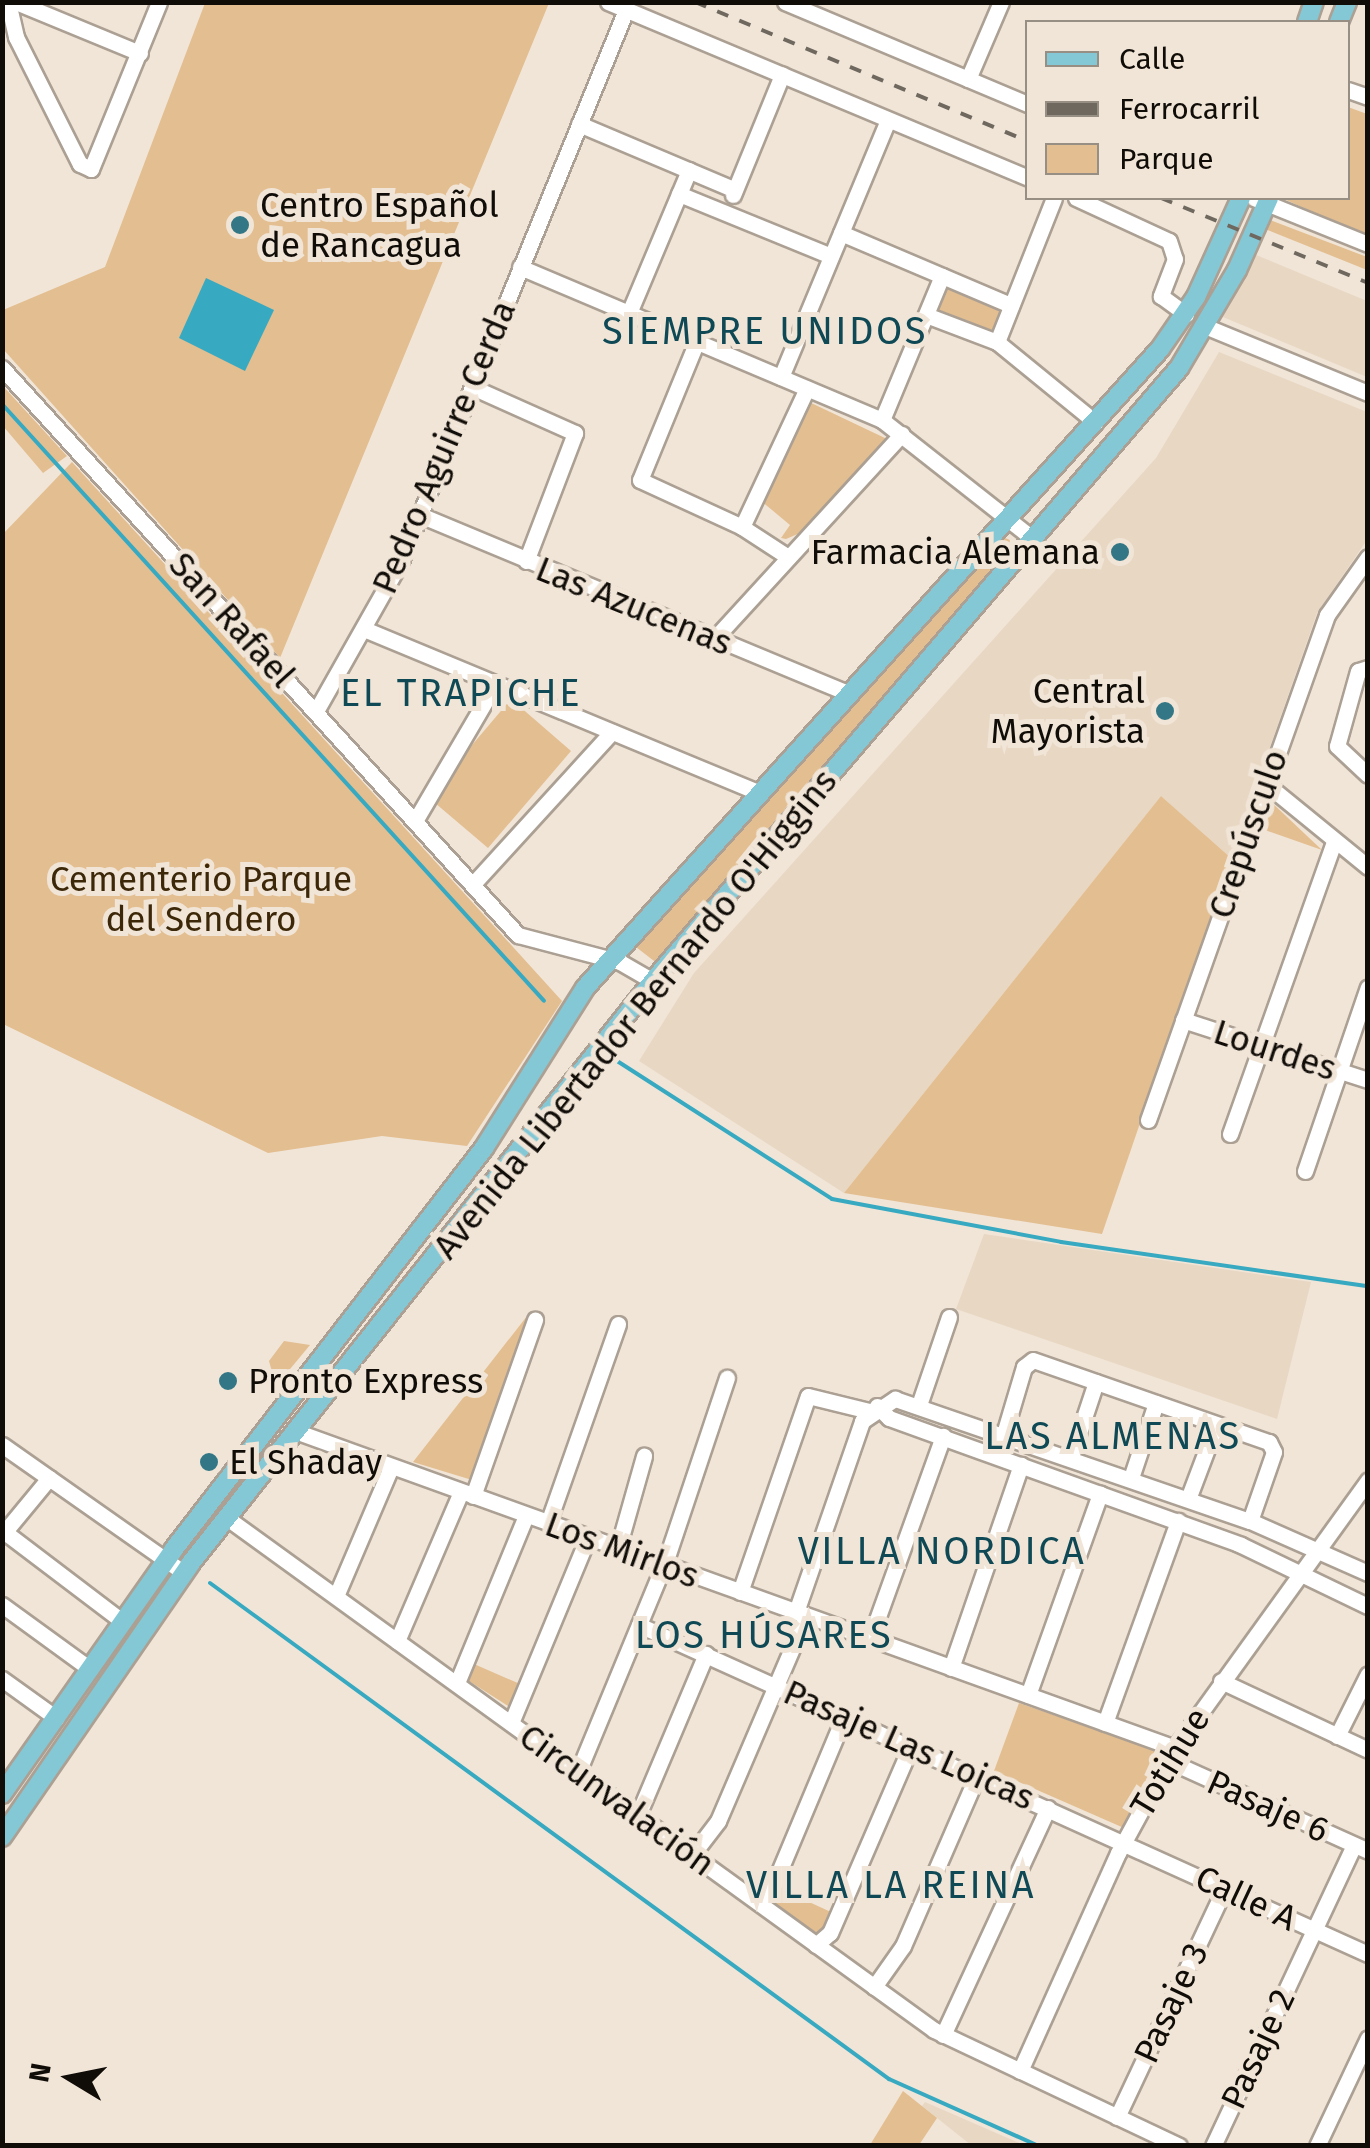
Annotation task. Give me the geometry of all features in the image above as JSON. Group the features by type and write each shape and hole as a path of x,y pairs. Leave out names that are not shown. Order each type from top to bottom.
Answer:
{"main road":[{"name":"Avenida Libertador Bernardo O'Higgins","path":"2,1794 164,1562 484,1148 609,960 1095,422 1186,314 1240,200"},
{"name":"Avenida Libertador Bernardo O'Higgins","path":"5,1828 184,1573 653,981 1033,540 1207,327 1263,200"}],"street":[{"path":"8,2 9,41 80,164 91,169 98,163 159,2"},
{"path":"16,2 57,10 140,54"},
{"path":"608,2 1025,177"},
{"path":"785,2 1025,103"},
{"path":"968,79 1001,2"},
{"name":"Pedro Aguirre Cerda","path":"316,711 364,629 420,515 626,10"},
{"path":"726,213 782,75"},
{"path":"781,376 888,120"},
{"path":"579,124 735,190"},
{"path":"629,313 689,170"},
{"path":"679,194 831,256"},
{"path":"996,342 1053,200"},
{"path":"1080,200 1169,241 1175,259 1161,296 1186,314"},
{"path":"1265,200 1368,244"},
{"path":"841,233 1011,305"},
{"path":"520,267 882,420 1033,540"},
{"path":"882,420 942,276"},
{"path":"926,315 996,342 1095,422"},
{"path":"1207,327 1368,392"},
{"path":"697,341 640,480 742,528 788,557"},
{"name":"San Rafael","path":"2,368 525,941 609,960 653,981"},
{"path":"472,386 575,433 526,561"},
{"path":"742,528 807,388"},
{"path":"714,638 902,434"},
{"name":"Las Azucenas","path":"420,515 849,694"},
{"name":"Crepúsculo","path":"1148,1120 1326,615 1368,557"},
{"path":"364,629 759,793"},
{"path":"1368,668 1358,672 1337,746 1368,774"},
{"path":"415,821 496,683"},
{"path":"473,884 612,732"},
{"path":"1264,783 1333,844 1368,867"},
{"path":"1230,1134 1333,844"},
{"path":"1305,1171 1368,987"},
{"name":"Lourdes","path":"1183,1020 1368,1080"},
{"path":"919,1405 949,1317"},
{"path":"397,1641 467,1494 535,1320"},
{"path":"548,1523 618,1324"},
{"path":"1004,1434 1024,1367 1032,1360 1268,1442 1274,1452 1250,1521"},
{"path":"578,1772 663,1564 727,1378"},
{"path":"1071,1457 1096,1382"},
{"path":"740,1592 808,1396 873,1408 889,1418 1178,1521 1368,1606"},
{"path":"692,1855 718,1820 776,1686 873,1408 895,1399 919,1405 1250,1521 1368,1573"},
{"path":"1131,1478 1156,1403"},
{"path":"1188,1499 1216,1425"},
{"name":"Los Mirlos","path":"295,1431 1105,1723 1172,1755"},
{"path":"870,1639 943,1436"},
{"path":"2,1445 184,1573"},
{"path":"618,1548 644,1456"},
{"path":"950,1668 1022,1465"},
{"path":"336,1596 391,1467"},
{"path":"49,1478 4,1533 123,1622"},
{"name":"Totihue","path":"1020,2071 1124,1842 1172,1755 1221,1680 1368,1480"},
{"path":"1028,1695 1100,1494"},
{"path":"457,1683 526,1516"},
{"name":"Circunvalación","path":"227,1518 942,2035 1179,2146"},
{"path":"1105,1723 1178,1521"},
{"path":"511,1724 588,1537"},
{"path":"2,1605 90,1669"},
{"name":"Pasaje Las Loicas","path":"639,1625 1124,1842"},
{"path":"638,1815 706,1654"},
{"path":"1338,1736 1368,1674"},
{"path":"2,1678 56,1718"},
{"path":"1221,1680 1368,1750"},
{"path":"758,1902 774,1884 844,1716"},
{"path":"816,1945 830,1934 911,1746"},
{"name":"Pasaje 6","path":"1172,1755 1361,1848"},
{"path":"874,1987 903,1946 977,1776"},
{"path":"942,2035 1048,1808"},
{"name":"Calle A","path":"1124,1842 1368,1954"},
{"name":"Pasaje 2","path":"1214,2146 1314,1930 1361,1848"},
{"name":"Pasaje 3","path":"1117,2117 1225,1888"},
{"path":"1317,2146 1368,2038"}],"shaded area":[{"path":"1249,252 1367,301 1367,377 1223,317"},
{"path":"1219,352 1367,412 1367,540 1317,613 1231,858 1161,796 844,1193 639,1061 694,973 1156,458"},
{"path":"984,1234 1311,1282 1277,1419 956,1309"},
{"path":"925,2102 1024,2145 971,2145 922,2106"}],"green space":[{"path":"205,3 549,3 280,658 3,349 3,310 105,267"},
{"path":"1350,108 1367,114 1367,237 1286,200 1350,200"},
{"path":"1265,218 1367,257 1367,270 1260,227"},
{"path":"943,283 1003,308 992,336 931,313"},
{"path":"2,385 67,456 43,473 3,426"},
{"path":"807,401 887,439 800,533 786,539 781,538 790,525 760,500"},
{"name":"Cementerio Parque del Sendero","path":"72,462 562,1001 467,1146 382,1136 268,1153 3,1024 3,534"},
{"path":"1001,536 1014,542 658,964 632,944"},
{"path":"511,699 571,751 488,848 428,797"},
{"path":"1161,796 1231,858 1102,1234 844,1193"},
{"path":"1269,800 1322,850 1259,828"},
{"path":"531,1311 472,1480 413,1462"},
{"path":"284,1341 310,1345 276,1386 269,1361"},
{"path":"474,1664 520,1684 511,1708 469,1681"},
{"path":"1019,1703 1161,1752 1124,1828 994,1771"},
{"path":"781,1889 833,1913 824,1928 817,1933 769,1901"},
{"path":"903,2091 937,2118 919,2145 870,2145"}],"water":[{"path":"206,278 274,310 245,371 179,338"}],"waterway":[{"path":"2,404 544,1001"},
{"path":"614,1059 832,1199 1061,1242 1368,1286"},
{"path":"210,1583 889,2079 1039,2146"}],"railway":[{"path":"695,2 1025,140"},
{"path":"1166,200 1368,283"}],"place":[{"name":"Centro Español de Rancagua","path":"240,225"},
{"name":"Farmacia Alemana","path":"1120,552"},
{"name":"Central Mayorista","path":"1165,711"},
{"name":"Pronto Express","path":"228,1381"},
{"name":"El Shaday","path":"209,1462"}],"district":[{"name":"SIEMPRE UNIDOS","path":"765,332"},
{"name":"EL TRAPICHE","path":"461,694"},
{"name":"LAS ALMENAS","path":"1113,1437"},
{"name":"VILLA NORDICA","path":"942,1552"},
{"name":"LOS HÚSARES","path":"764,1636"},
{"name":"VILLA LA REINA","path":"891,1886"}]}
